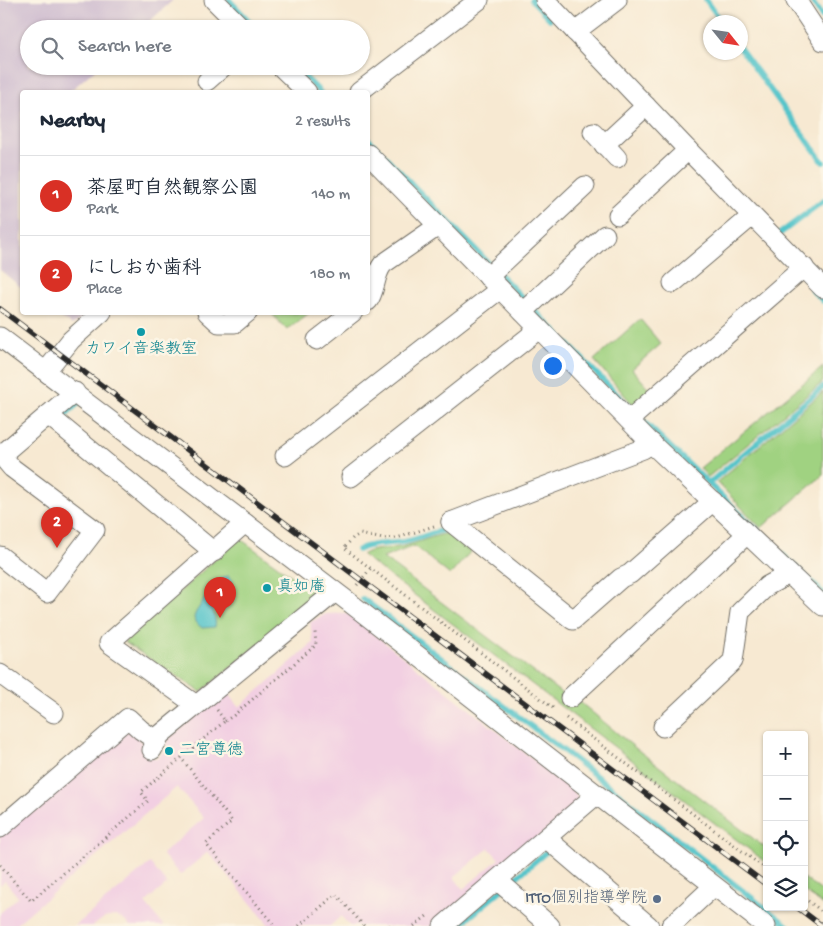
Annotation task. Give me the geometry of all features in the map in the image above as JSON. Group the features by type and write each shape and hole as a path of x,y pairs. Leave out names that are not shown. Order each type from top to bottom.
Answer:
{"street":[{"path":"214,0 234,20"},
{"path":"362,90 479,0"},
{"path":"545,0 642,110 684,154 799,271 823,288"},
{"path":"575,32 617,0"},
{"path":"796,0 823,41"},
{"path":"207,80 213,75"},
{"path":"289,75 305,90"},
{"path":"605,145 642,110"},
{"path":"618,215 684,154"},
{"path":"370,156 438,226 528,307 539,329 634,416 654,445 823,606"},
{"path":"285,456 494,276 584,186"},
{"path":"673,284 748,220"},
{"path":"370,298 378,270 383,264 438,226"},
{"path":"528,307 605,235"},
{"path":"634,416 799,271"},
{"path":"46,371 71,340 99,315"},
{"path":"210,315 219,323 235,323 244,315"},
{"path":"317,340 348,315"},
{"path":"351,477 539,329"},
{"path":"0,337 245,523 344,591 596,795 766,926"},
{"path":"0,556 46,593 95,530 5,460 53,420 74,392"},
{"path":"53,420 214,552"},
{"path":"451,522 654,445"},
{"path":"451,522 573,620 621,578 630,574 713,502"},
{"path":"201,701 109,643 245,523"},
{"path":"570,698 747,534"},
{"path":"663,727 733,661 740,612 767,586 790,574"},
{"path":"0,828 128,718 154,745 160,735 312,611 344,591"},
{"path":"0,674 54,713"},
{"path":"437,919 503,885 552,843 596,795"},
{"path":"552,843 649,926"},
{"path":"503,885 550,926"},
{"path":"671,926 714,886"}],"path":[{"path":"344,548 352,538 360,534 383,539 397,538 451,522"},
{"path":"344,591 371,568"},
{"path":"0,864 31,901 148,801 141,792 224,721 234,716 316,645 312,611"},
{"path":"201,701 224,721"},
{"path":"181,758 232,821 206,844 275,926"},
{"path":"299,926 336,894 364,926"},
{"path":"808,901 823,912"},
{"path":"414,926 437,919"}],"shaded area":[{"path":"0,0 173,0 151,20 20,20 20,75 89,75 71,90 20,90 20,286 0,270"},
{"path":"58,315 86,315 72,325"},
{"path":"347,613 568,787 576,794 579,800 577,805 431,926 350,926 341,916 330,926 270,926 208,852 180,875 162,854 204,818 177,787 14,926 0,926 0,913 18,897 5,881 0,885 0,832 126,722 153,757 157,759 167,748 166,743 169,738 227,691 239,707 313,643 310,622 326,614","holes":["489,848 499,859 463,889 454,877"]},
{"path":"150,863 167,884 145,903 164,926 130,926 123,919 115,916 104,918 93,926 75,926"}],"green space":[{"path":"273,315 306,315 287,330"},
{"path":"640,319 661,344 632,369 651,391 634,406 594,360"},
{"path":"823,367 823,382 708,477 700,468"},
{"path":"823,392 823,475 761,528 717,482"},
{"path":"451,533 472,550 450,575 414,546 383,558 564,695 575,698 634,747 763,846 763,860 362,555 373,550 400,547"},
{"path":"239,538 318,595 201,692 124,642"},
{"path":"808,881 823,892 823,905 808,894"}],"water":[{"path":"229,576 233,581 214,603 215,627 202,628 195,622 196,612 219,580"}],"waterway":[{"path":"229,0 248,20"},
{"path":"532,0 550,19"},
{"path":"706,0 717,15"},
{"path":"811,0 823,18"},
{"path":"748,59 823,162"},
{"path":"303,75 318,90"},
{"path":"370,141 632,410"},
{"path":"778,235 823,201"},
{"path":"812,290 823,301"},
{"path":"709,483 823,387"},
{"path":"0,470 79,403"},
{"path":"638,416 823,593"},
{"path":"358,550 369,546 408,541 447,529"},
{"path":"363,599 577,761 788,926"},
{"path":"459,926 552,847"}],"railway":[{"path":"0,309 763,882"},
{"path":"802,911 822,926"}],"place":[{"name":"カワイ音楽教室","path":"141,332"},
{"name":"にしおか歯科","path":"57,548"},
{"name":"真如庵","path":"267,588"},
{"name":"茶屋町自然観察公園","path":"220,618"},
{"name":"二宮尊徳","path":"169,751"},
{"name":"ITTO個別指導学院","path":"657,899"}]}
